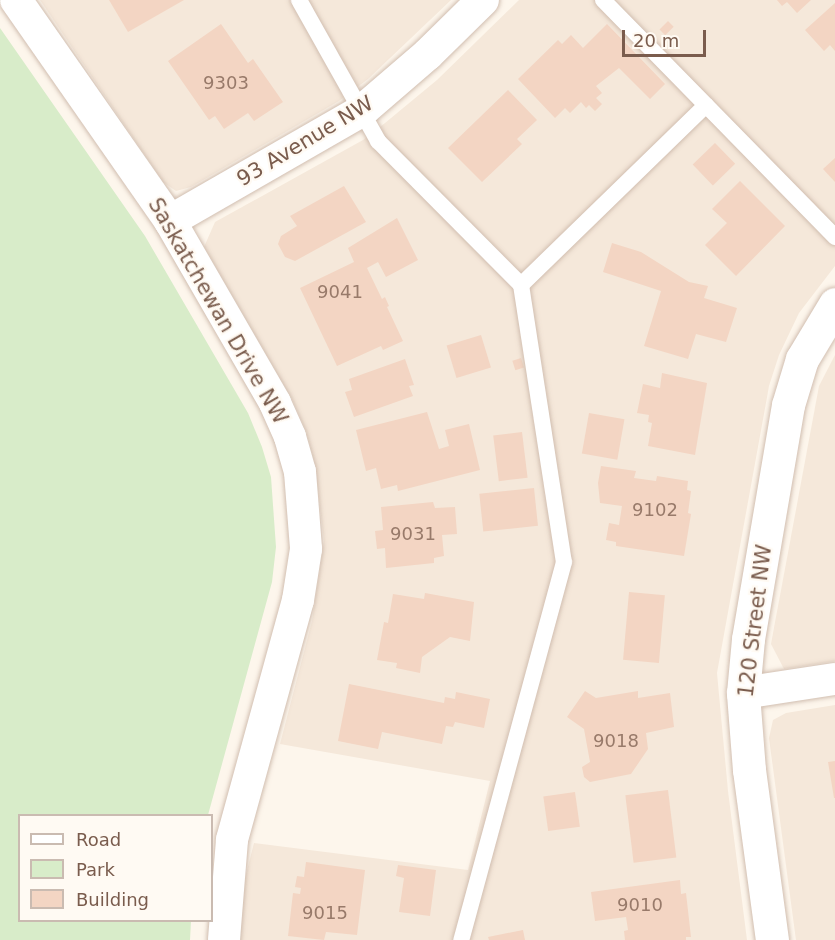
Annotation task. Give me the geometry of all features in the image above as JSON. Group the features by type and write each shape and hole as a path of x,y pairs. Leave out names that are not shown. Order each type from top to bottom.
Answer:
{"street":[{"name":"Saskatchewan Drive NW","path":"16,0 170,221 275,403 300,472 305,538 298,600 232,840 224,940"},
{"name":"93 Avenue NW","path":"170,221 363,110 428,54 483,0"},
{"name":"120 Street NW","path":"772,940 749,770 743,693 748,639 788,405 802,359 831,308"},
{"path":"743,693 835,679"}],"lane":[{"path":"299,0 363,110 378,141 521,285 564,562 461,940"},
{"path":"603,0 835,237"},
{"path":"521,285 706,105"}],"shaded area":[{"path":"40,0 451,0 368,79 339,101 191,187 176,191 163,182"},
{"path":"519,0 835,0 835,266 799,313 779,355 769,386 717,673 728,791 747,940 241,940 241,894 254,843 468,870 490,781 280,744 312,621 324,541 315,464 306,431 292,399 204,247 215,222 363,140 385,123 437,80"},
{"path":"835,355 835,661 784,669 771,644 819,386"},
{"path":"835,705 835,940 796,940 769,738 773,720 786,713"}],"green space":[{"path":"0,28 145,236 248,413 271,477 276,547 272,582 208,814 18,814 18,922 191,922 190,940 0,940"}],"building":[{"path":"109,0 184,0 128,32"},
{"path":"777,0 811,0 797,13 787,2 782,6"},
{"path":"835,3 835,51 830,45 824,51 805,30"},
{"path":"668,21 674,27 665,35 660,29"},
{"path":"221,24 248,63 253,59 283,102 254,121 248,113 224,129 215,116 209,120 168,61"},
{"path":"607,24 665,84 650,99 619,68 596,86 602,93 596,98 602,104 595,111 589,105 586,108 581,102 570,113 565,108 555,118 518,79 558,40 562,44 571,35 583,48"},
{"path":"508,90 537,120 517,139 522,144 482,182 448,148"},
{"path":"715,143 735,164 713,185 693,165"},
{"path":"835,158 835,182 823,169"},
{"path":"740,181 785,226 736,276 705,245 727,223 712,209"},
{"path":"344,186 366,222 295,261 285,257 278,244 281,236 297,226 290,216"},
{"path":"397,218 418,260 386,277 378,262 367,268 382,299 385,297 389,306 387,307 403,341 383,350 381,346 337,366 300,288 354,262 348,248"},
{"path":"612,243 641,252 689,282 708,286 704,298 737,308 726,342 696,334 688,359 644,346 661,291 603,272"},
{"path":"481,335 491,368 457,378 447,346"},
{"path":"521,358 524,368 515,370 512,361"},
{"path":"405,359 414,385 409,386 413,396 354,417 345,392 352,390 349,379"},
{"path":"662,373 707,383 695,455 648,446 652,423 648,422 649,415 637,413 643,384 660,388"},
{"path":"427,412 439,449 449,446 445,430 469,424 480,470 398,491 397,485 381,489 376,468 366,471 356,430"},
{"path":"589,413 624,419 617,460 582,453"},
{"path":"522,432 528,478 499,481 493,436"},
{"path":"601,466 636,471 634,478 656,481 657,476 688,481 687,490 691,491 688,513 691,514 684,556 616,546 616,542 606,540 609,523 619,525 622,506 600,503 598,483"},
{"path":"534,488 538,526 483,532 479,494"},
{"path":"433,502 435,508 455,507 457,534 442,535 444,556 434,558 434,563 386,568 385,548 377,549 375,531 383,530 381,507"},
{"path":"629,592 665,595 659,663 623,660"},
{"path":"425,593 474,602 470,641 450,637 422,657 420,673 396,668 397,663 377,660 384,622 388,623 393,594 424,599"},
{"path":"349,684 444,703 445,697 455,699 456,692 490,699 484,728 455,722 453,727 446,726 442,744 382,732 378,749 338,741"},
{"path":"585,691 596,698 638,691 638,698 670,693 674,727 646,733 648,749 631,774 590,782 584,777 582,767 590,762 584,729 567,717"},
{"path":"835,761 835,798 834,798 828,762"},
{"path":"668,790 676,857 634,863 625,795"},
{"path":"575,792 580,827 548,831 543,796"},
{"path":"306,862 365,870 357,935 326,932 324,940 288,936 293,893 300,894 301,888 295,887 297,876 304,877"},
{"path":"398,865 436,870 430,916 399,912 404,878 396,876"},
{"path":"680,880 681,894 686,893 691,937 686,937 686,940 625,940 624,931 628,930 626,917 595,921 591,892"},
{"path":"523,930 525,940 489,940 488,937"}]}
